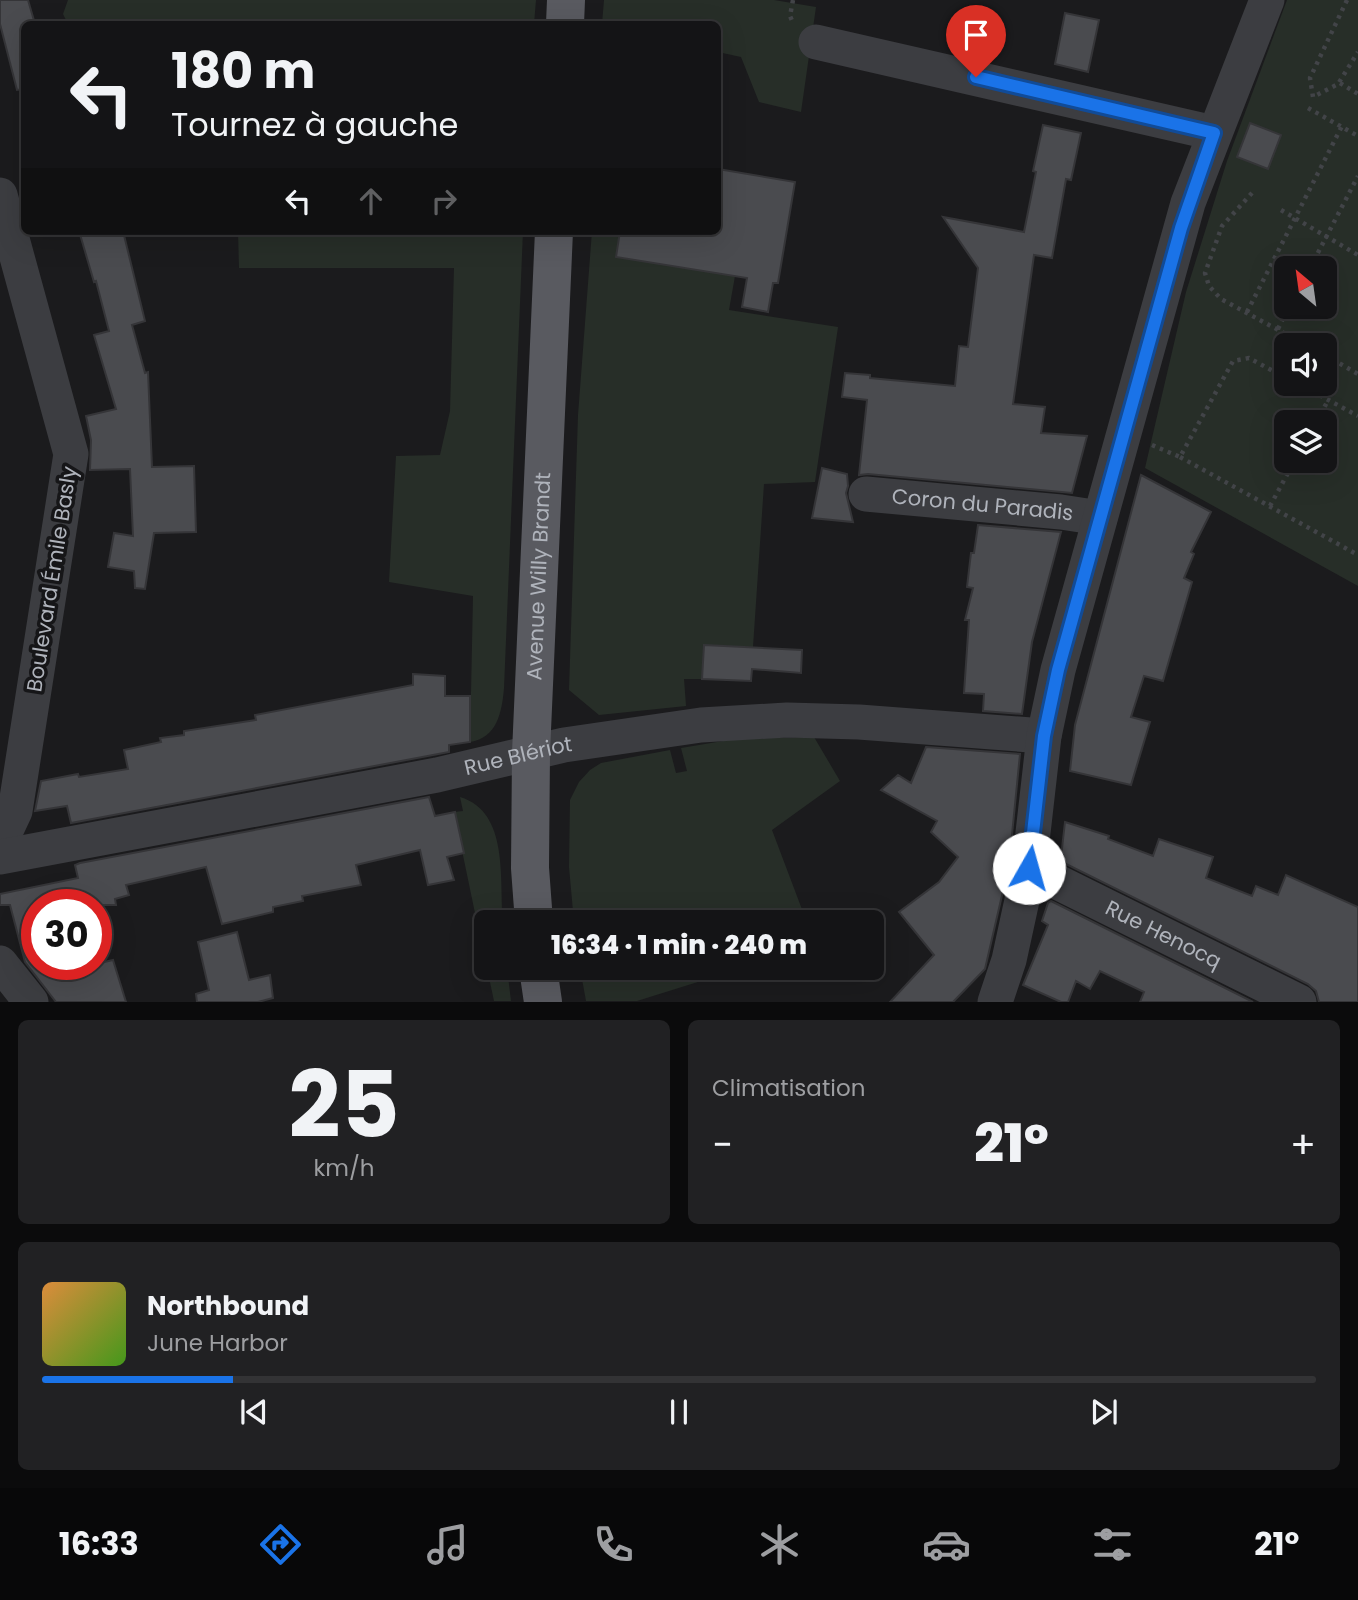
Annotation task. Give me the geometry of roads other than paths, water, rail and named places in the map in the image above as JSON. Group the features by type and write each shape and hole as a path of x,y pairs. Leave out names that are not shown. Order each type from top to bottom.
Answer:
{"main road":[{"path":"565,21 566,0"},
{"name":"Avenue Willy Brandt","path":"533,910 530,868 531,753 554,235"},
{"path":"540,980 543,1002"}],"street":[{"path":"995,1002 1009,960 1029,868 1044,736 1058,670 1181,228 1214,133 1268,0"},
{"path":"816,42 1214,133"},
{"name":"Boulevard Émile Basly","path":"0,195 71,454 15,811 0,843"},
{"name":"Coron du Paradis","path":"866,494 1100,518"},
{"name":"Rue Blériot","path":"0,857 437,775 564,745 689,727 786,720 859,722 1044,736"},
{"name":"Rue Henocq","path":"1029,868 1299,1002"},
{"path":"0,963 30,1001"}]}
